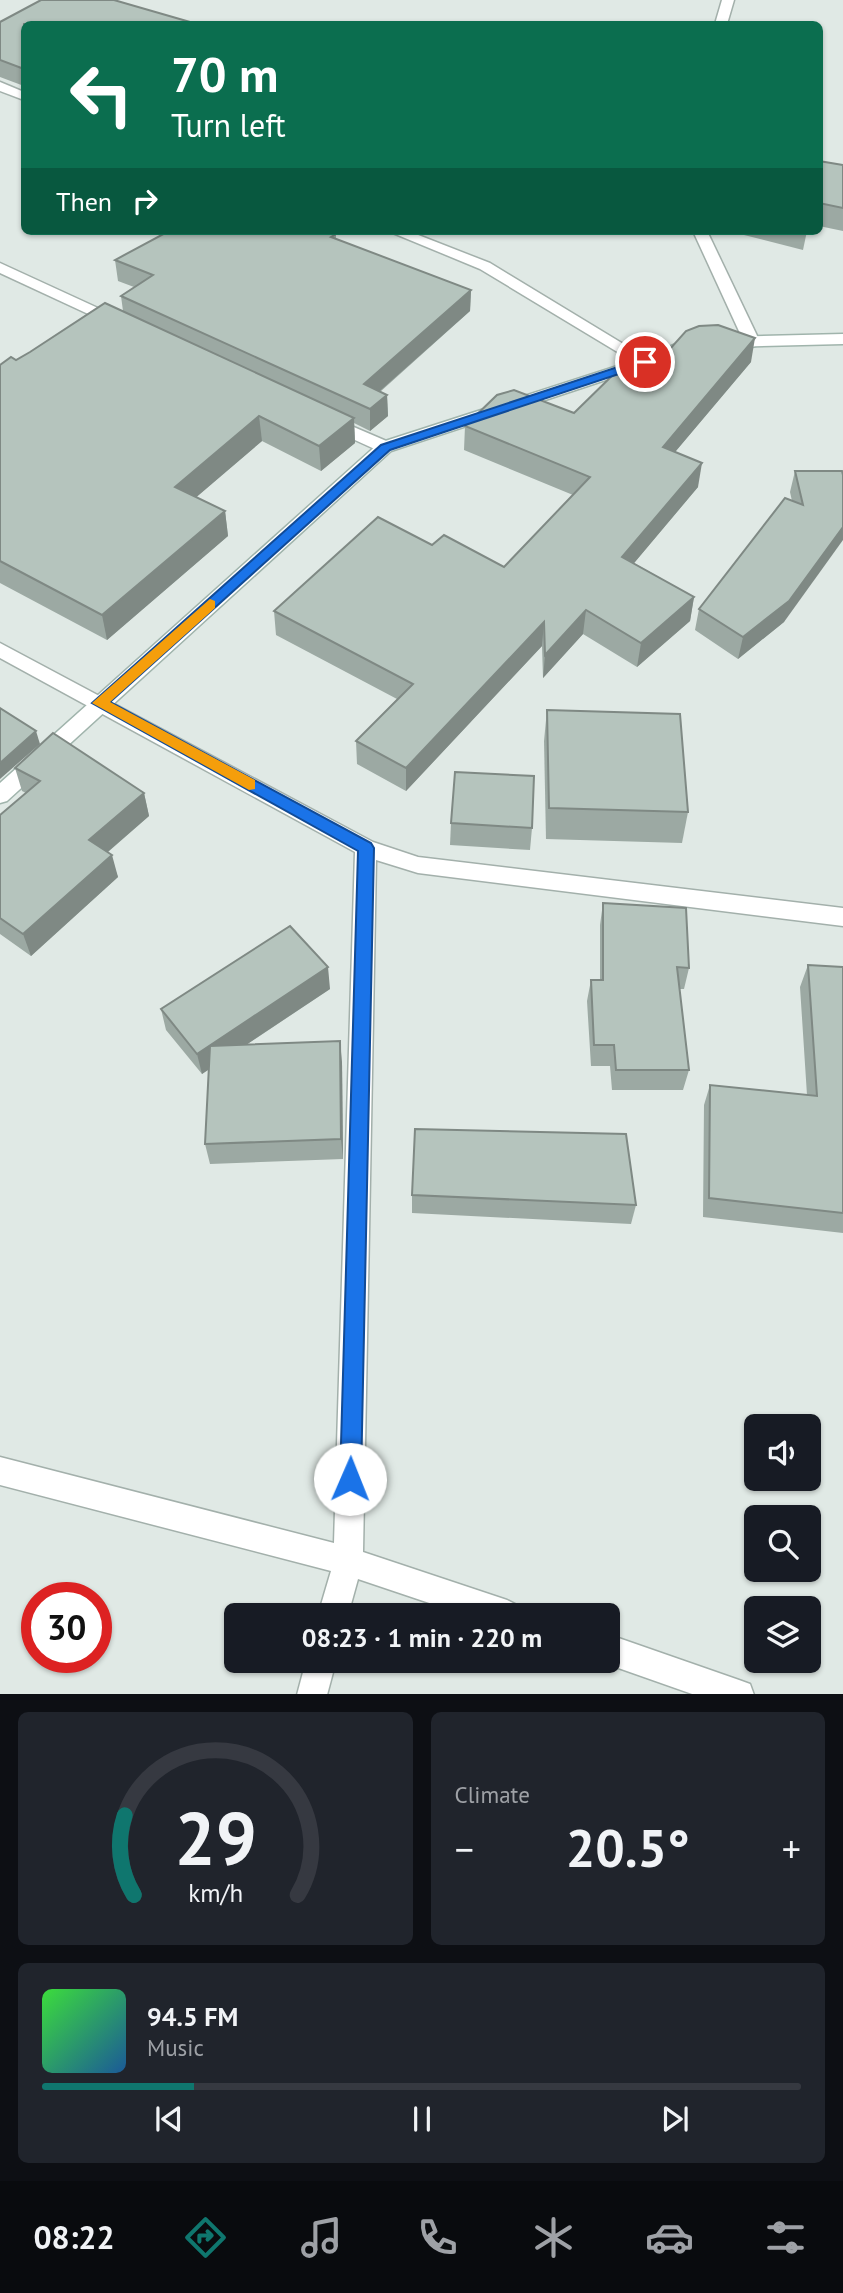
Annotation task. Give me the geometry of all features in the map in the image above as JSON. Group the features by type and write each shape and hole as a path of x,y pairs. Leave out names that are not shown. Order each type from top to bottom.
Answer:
{"street":[{"path":"722,21 727,0"},
{"path":"0,86 21,95"},
{"path":"405,235 485,266 645,362"},
{"path":"703,235 752,342"},
{"path":"0,267 137,331"},
{"path":"0,795 385,447 645,362 693,342 843,339"},
{"path":"311,413 385,447"},
{"path":"0,650 366,848 418,865 843,916"},
{"path":"336,1603 348,1561 366,848"},
{"path":"0,1471 348,1561 472,1603"},
{"path":"620,1654 736,1694"},
{"path":"312,1694 318,1673"}],"building":[{"path":"41,0 114,0 187,21 21,21 21,68 0,60 0,22"},
{"path":"823,162 843,165 843,208 823,204"},
{"path":"162,235 334,235 331,237 471,290 364,384 387,395 370,409 121,296 153,275 115,260"},
{"path":"105,303 354,418 319,446 259,416 175,487 225,511 102,615 0,561 0,365 11,357 16,360 30,352"},
{"path":"718,325 755,338 663,447 702,463 622,557 694,597 641,643 586,610 545,655 544,622 406,768 356,741 413,684 274,611 378,517 432,545 444,535 504,567 590,477 465,426 497,395 514,390 574,413 620,368 644,378 686,331 699,326"},
{"path":"795,471 842,471 843,527 789,601 743,637 699,609 785,498 803,505"},
{"path":"0,708 36,731 0,763"},
{"path":"547,710 680,714 688,812 549,808"},
{"path":"53,733 144,793 89,840 112,855 23,934 0,918 0,815 40,781 15,768"},
{"path":"455,772 534,776 532,828 451,823"},
{"path":"603,903 686,908 689,968 677,967 689,1070 616,1070 614,1045 594,1045 591,980 603,980"},
{"path":"290,926 328,967 197,1054 161,1009"},
{"path":"808,965 843,967 843,1213 709,1198 710,1085 817,1096"},
{"path":"340,1041 341,1139 205,1144 210,1046"},
{"path":"415,1129 626,1134 636,1205 412,1195"}],"slow traffic":[{"path":"210,604 100,703 249,784"}],"route":[{"path":"350,1479 366,848 100,703 385,447 645,362"}]}
